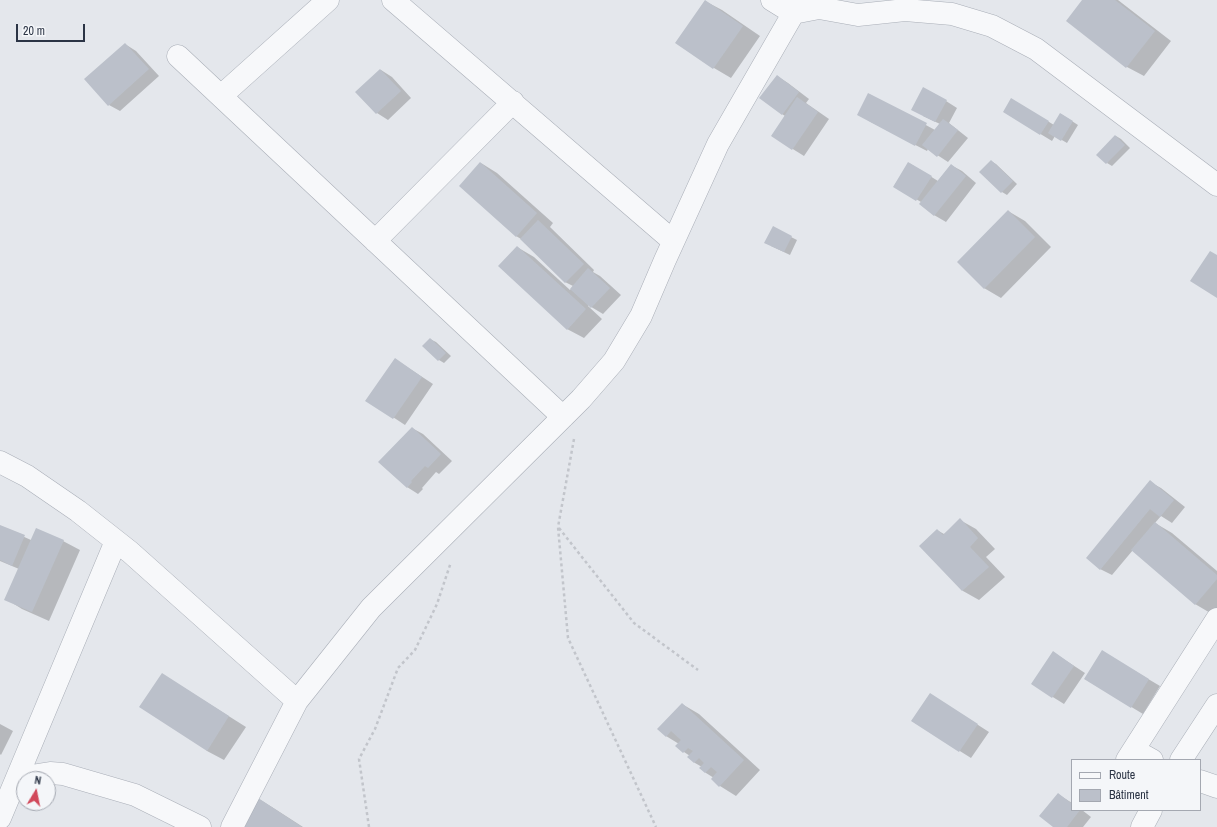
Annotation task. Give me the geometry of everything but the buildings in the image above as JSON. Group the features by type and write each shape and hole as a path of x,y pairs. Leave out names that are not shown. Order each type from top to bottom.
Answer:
{"street":[{"path":"221,96 328,0"},
{"path":"392,0 513,102 673,241"},
{"path":"772,0 797,6 819,8 858,15 905,10 952,14 992,26 1036,49 1217,185"},
{"path":"232,827 297,701 371,608 581,399 614,361 641,316 673,241 718,144 797,6"},
{"path":"178,56 563,417"},
{"path":"375,241 513,102"},
{"path":"0,462 27,476 78,511 130,552 297,701"},
{"path":"21,771 116,541"},
{"path":"1137,757 1217,620"},
{"path":"1182,759 1217,706"},
{"path":"56,773 63,774 136,795 200,827"},
{"path":"1201,781 1217,787"},
{"path":"0,818 16,784"},
{"path":"1142,827 1151,811"}],"path":[{"path":"574,437 558,527 568,638 656,827"},
{"path":"558,527 634,623 698,670"},
{"path":"368,827 359,759 375,729 398,668 415,650 437,604 452,561"}]}
